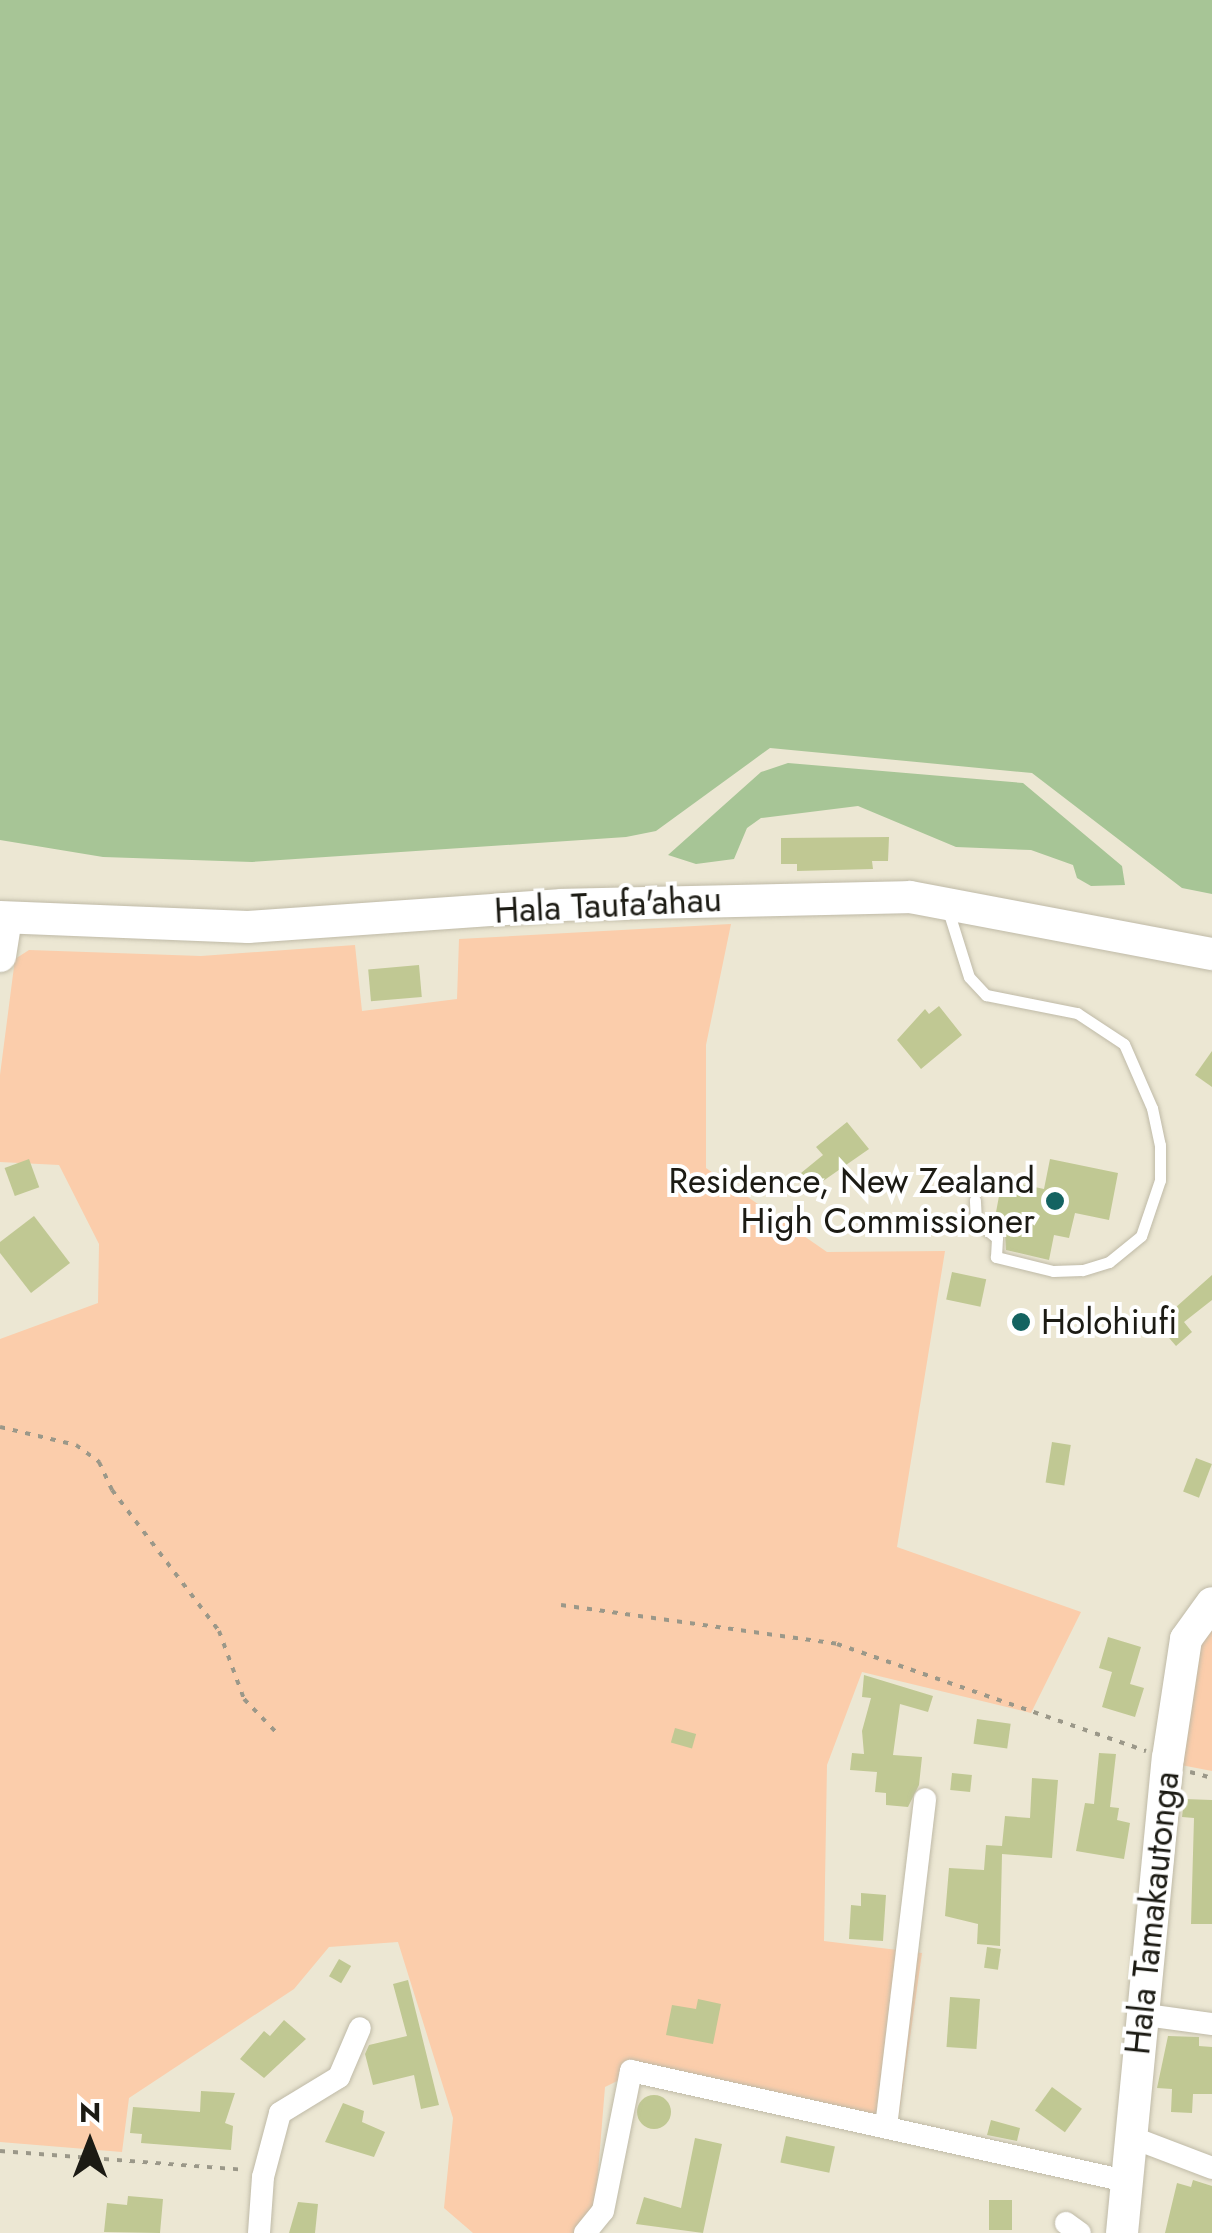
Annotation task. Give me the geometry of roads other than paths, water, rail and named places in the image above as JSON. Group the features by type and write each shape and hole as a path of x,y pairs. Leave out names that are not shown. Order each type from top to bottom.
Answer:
{"street":[{"name":"Hala Taufa'ahau","path":"3,917 248,928 562,904 830,895 947,900 1212,954"},
{"path":"0,956 3,917"},
{"name":"Hala Tamakautonga","path":"1122,2233 1139,2014 1168,1758 1186,1639 1212,1602"},
{"path":"886,2127 925,1799"},
{"path":"1139,2014 1212,2024"},
{"path":"259,2233 264,2176 280,2113 339,2077 360,2028"},
{"path":"585,2233 603,2211 631,2071 1126,2181"},
{"path":"1131,2137 1212,2168"}],"lane":[{"path":"947,900 948,922 976,987 998,1000 1077,1014 1105,1026 1124,1044 1152,1108 1160,1145 1160,1180 1141,1236 1118,1257 1082,1270 1053,1272 996,1257 996,1238 976,1221 974,1200"}],"place":[{"name":"Residence, New Zealand High Commissioner","path":"1055,1201"},
{"name":"Holohiufi","path":"1021,1322"}]}
